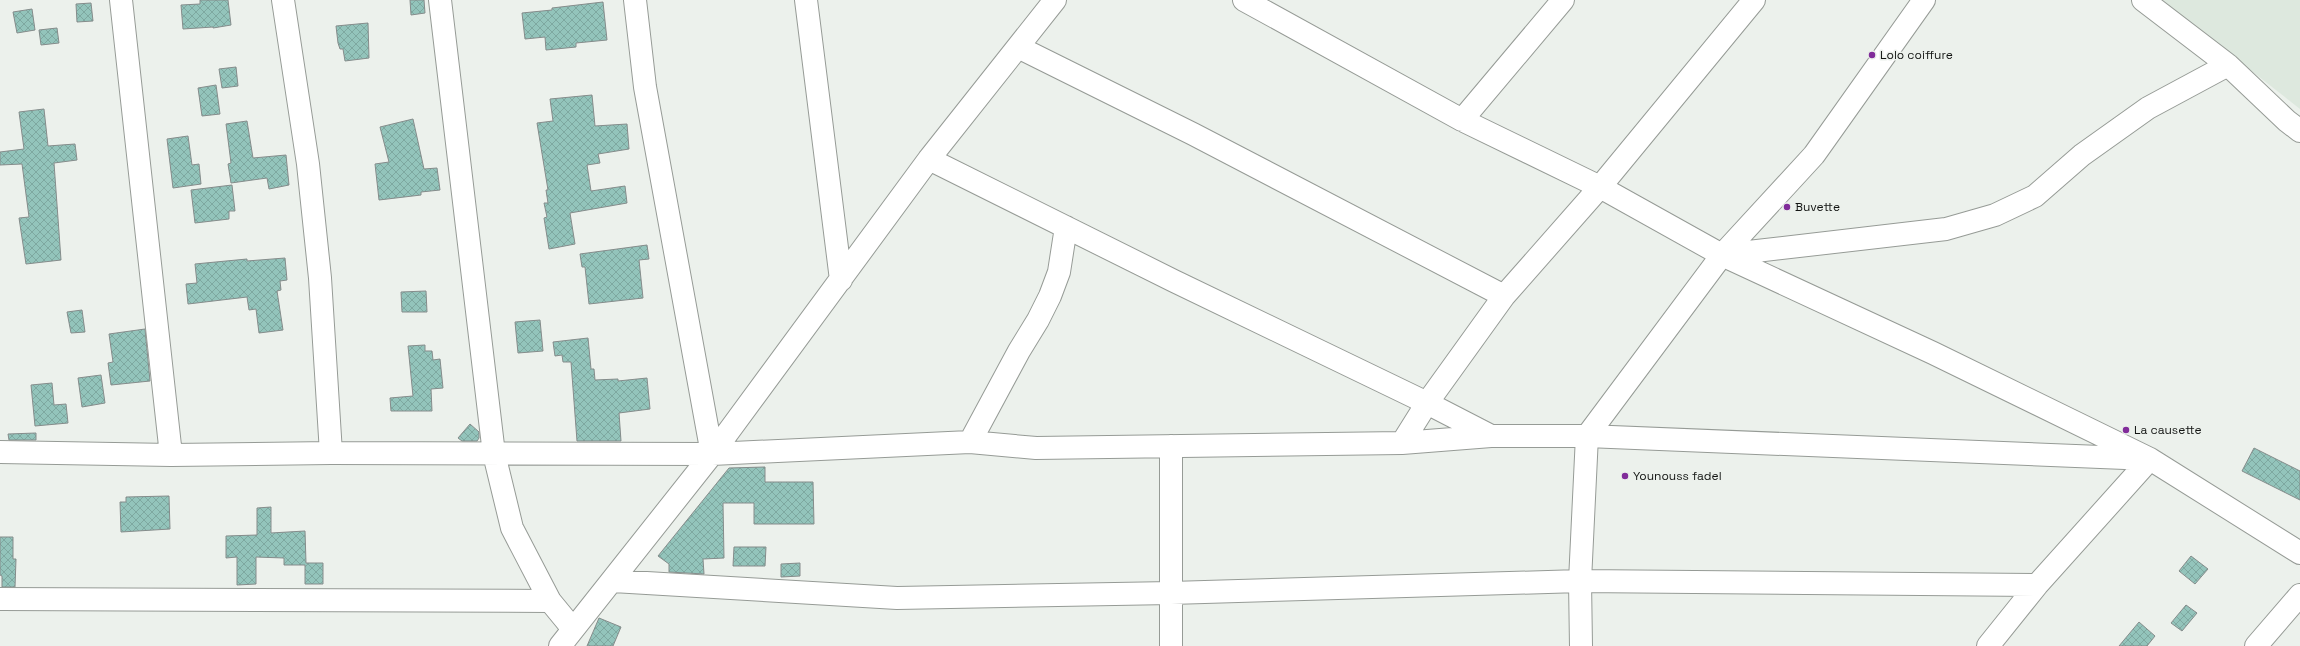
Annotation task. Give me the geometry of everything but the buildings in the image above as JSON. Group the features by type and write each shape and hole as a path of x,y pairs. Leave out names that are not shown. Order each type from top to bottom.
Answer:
{"street":[{"path":"121,0 171,455"},
{"path":"283,0 308,164 320,278 331,453"},
{"path":"440,0 494,454 512,528 550,601 573,629"},
{"path":"635,0 645,87 712,454"},
{"path":"806,0 841,280"},
{"path":"560,646 613,581 712,454 788,348 841,280 929,159 1055,0"},
{"path":"1244,0 1281,8 1462,120 1600,187 1722,254 1933,353 2150,459 2300,553"},
{"path":"1462,120 1563,0"},
{"path":"1402,443 1427,403 1504,296 1600,187 1754,0"},
{"path":"1581,646 1580,580 1587,436 1722,254 1814,155 1924,0"},
{"path":"2143,0 2228,65 2287,121 2300,131"},
{"path":"1018,48 1193,134 1504,296"},
{"path":"1722,254 1946,229 1995,215 2035,196 2082,155 2148,108 2228,65"},
{"path":"929,159 1427,403 1491,436"},
{"path":"970,442 1018,351 1038,320 1050,296 1058,272 1066,227"},
{"path":"0,452 171,455 331,453 712,454 970,442 1036,448 1402,443 1491,436 1587,436 2150,459"},
{"path":"1171,446 1171,646"},
{"path":"1988,646 2037,585 2150,459"},
{"path":"613,581 897,598 1171,593 1580,580 2037,585"},
{"path":"2256,646 2300,595"},
{"path":"0,599 550,601"}],"shaded area":[{"path":"2161,0 2300,0 2300,109"}],"place":[{"name":"Lolo coiffure","path":"1872,55"},
{"name":"Buvette","path":"1787,207"},
{"name":"La causette","path":"2126,430"},
{"name":"Younouss fadel","path":"1625,476"}]}
